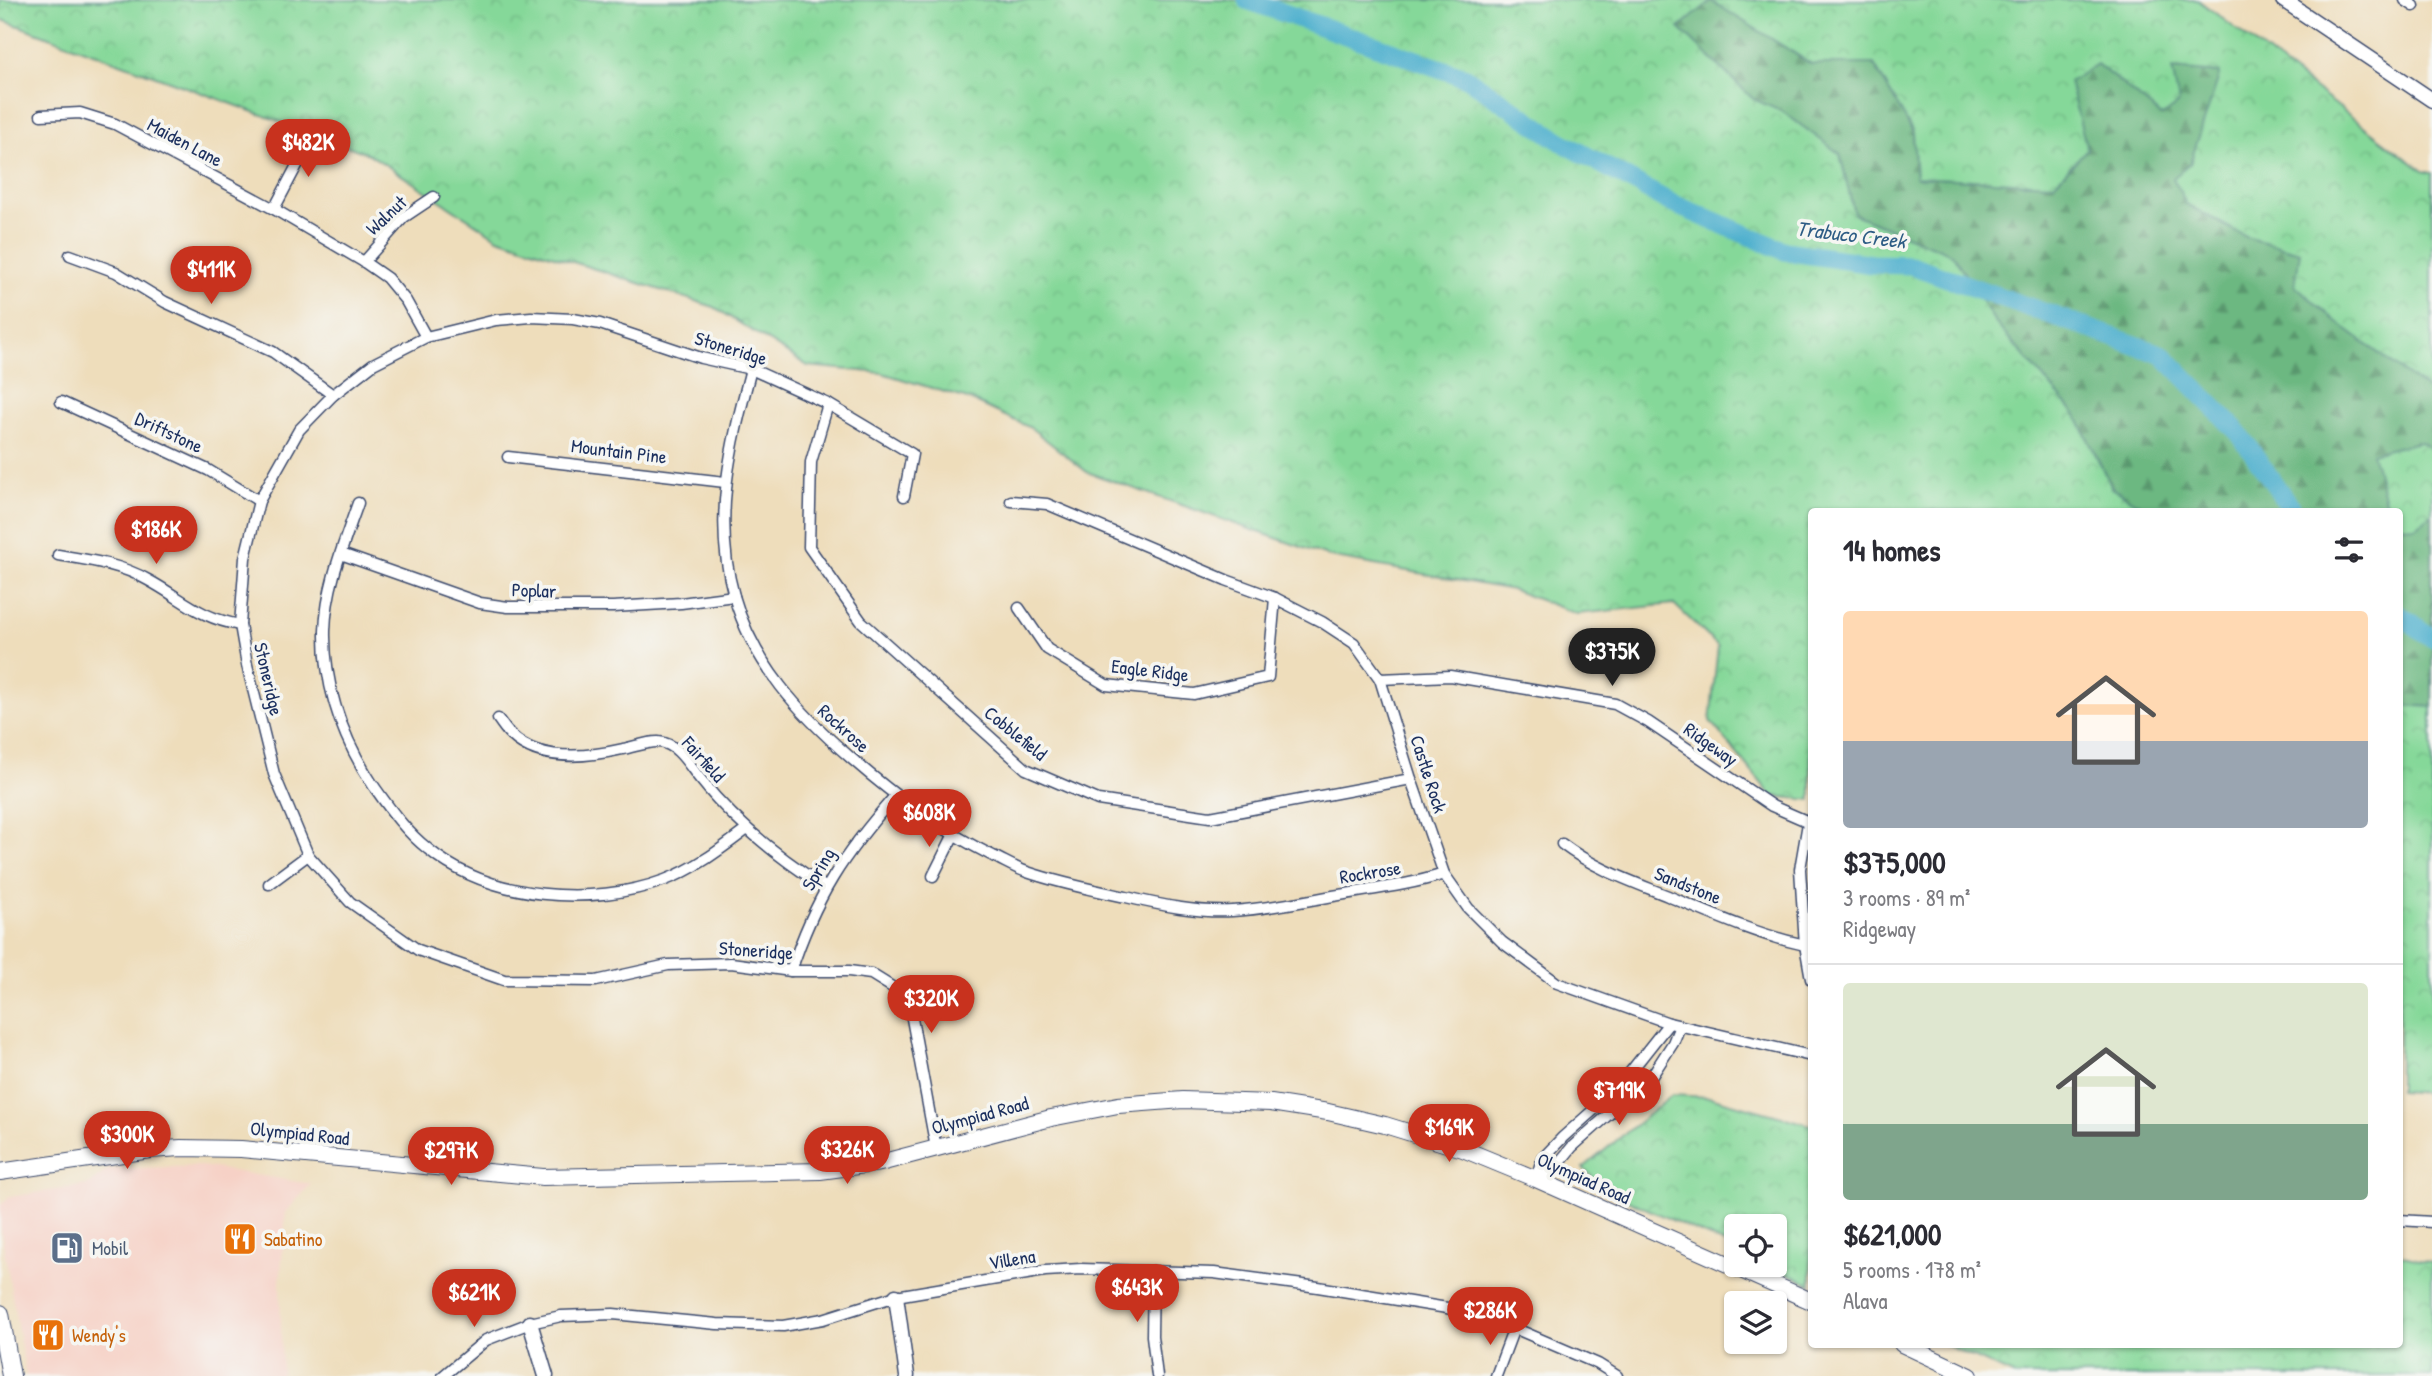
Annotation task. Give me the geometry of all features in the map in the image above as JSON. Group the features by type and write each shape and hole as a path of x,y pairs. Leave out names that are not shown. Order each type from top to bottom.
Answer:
{"main road":[{"name":"Olympiad Road","path":"0,1172 181,1148 241,1149 543,1177 820,1171 880,1163 1051,1118 1118,1105 1184,1100 1270,1104 1328,1112 1425,1136 1536,1179 1808,1300"},
{"path":"0,1314 11,1376"},
{"path":"1910,1348 1970,1376"}],"street":[{"path":"2284,0 2432,100"},
{"name":"Maiden Lane","path":"41,115 80,113 115,124 274,209 387,278 406,301 426,337"},
{"path":"274,209 314,133"},
{"name":"Walnut","path":"364,262 404,217 435,197"},
{"path":"70,255 116,272 165,302 273,352 333,395"},
{"name":"Stoneridge","path":"904,496 912,454 828,404 751,369 701,358 600,324 573,319 531,317 496,320 426,337 373,364 333,395 299,429 259,501 245,558 240,625 274,774 308,855 350,902 418,950 504,980 596,981 668,965 731,963 791,971 849,971 871,974 908,997 936,1148"},
{"name":"Rockrose","path":"751,369 732,438 725,482 724,539 734,596 760,658 782,691 810,722 895,796 953,836 1025,872 1147,902 1231,911 1417,883 1444,874"},
{"name":"Driftstone","path":"61,402 208,470 259,501"},
{"name":"Cobblefield","path":"828,404 811,462 809,547 861,621 1026,769 1098,800 1210,817 1411,779"},
{"name":"Mountain Pine","path":"508,457 725,482"},
{"name":"Castle Rock","path":"1011,501 1047,504 1275,598 1322,622 1354,643 1380,679 1444,874 1468,908 1502,942 1557,983 1675,1024 1808,1055"},
{"path":"358,503 332,587 325,630 330,687 338,719 354,756 400,823 428,850 459,870 492,885 530,892 599,894 665,880 698,864 746,830"},
{"name":"Poplar","path":"341,554 480,603 508,607 613,607 681,603 734,596"},
{"path":"58,555 101,562 126,570 147,579 194,610 218,621 240,625"},
{"name":"Eagle Ridge","path":"1018,608 1047,649 1106,685 1194,694 1268,677 1275,598"},
{"name":"Ridgeway","path":"1380,679 1450,676 1615,704 1648,722 1772,806 1808,822"},
{"name":"Fairfield","path":"498,719 512,736 533,748 561,755 593,756 659,741 674,747 746,830 792,866 825,887"},
{"name":"Spring","path":"791,971 802,936 825,887 857,839 895,796"},
{"path":"1808,832 1800,869 1808,962"},
{"path":"933,876 953,836"},
{"name":"Sandstone","path":"1562,845 1586,862 1738,925 1776,939 1805,945"},
{"path":"269,884 308,855"},
{"path":"1536,1179 1542,1159 1616,1090 1647,1051 1675,1024"},
{"path":"1536,1179 1554,1169 1573,1146 1642,1086 1662,1060 1675,1024"},
{"path":"1647,1051 1662,1060"},
{"path":"1563,1137 1573,1146"},
{"path":"2403,1220 2432,1222"},
{"name":"Villena","path":"443,1376 486,1340 530,1323 561,1316 613,1314 717,1324 783,1326 823,1319 896,1296 1045,1271 1153,1271 1214,1273 1447,1308 1514,1328 1598,1364 1617,1376"},
{"path":"1153,1271 1152,1336 1157,1376"},
{"path":"896,1296 907,1376"},
{"path":"530,1323 546,1376"},
{"path":"1496,1376 1514,1328"}],"shaded area":[{"path":"202,1166 311,1184 286,1212 280,1282 282,1374 26,1376 0,1225 0,1205 9,1197 88,1185 109,1169"}],"green space":[{"path":"0,0 2198,0 2423,171 2432,173 2432,393 2338,323 2295,285 2300,252 2246,237 2186,204 2173,178 2190,164 2220,73 2172,69 2179,103 2162,116 2097,64 2069,82 2087,149 2054,184 1916,177 1913,132 1874,64 1812,64 1711,1 1679,28 1753,99 1783,112 1840,154 1854,214 1952,254 1996,324 2076,415 2112,488 2145,508 1808,508 1808,800 1772,796 1710,721 1718,646 1674,604 1577,614 1513,590 1330,557 1087,472 1031,428 971,400 882,373 808,366 714,307 498,238 369,154 0,19"},
{"path":"1711,0 1811,64 1874,64 1913,132 1916,177 2054,184 2087,149 2068,82 2097,64 2162,116 2172,69 2221,73 2190,164 2246,237 2301,252 2296,285 2338,323 2432,393 2432,449 2420,442 2373,453 2387,508 2145,508 2112,488 2076,415 1996,324 1952,254 1854,214 1840,154 1783,112 1753,99 1679,28"},
{"path":"2420,442 2432,449 2432,514 2415,527 2403,526 2403,508 2387,508 2372,453"},
{"path":"2432,514 2432,707 2403,705 2403,526 2415,527"},
{"path":"2403,705 2432,707 2432,1093 2403,1091"},
{"path":"1672,1095 1710,1097 1808,1124 1808,1284 1787,1273 1787,1214 1724,1214 1724,1244 1607,1191 1583,1168"},
{"path":"2403,1256 2432,1263 2432,1376 2015,1376 1953,1348 2403,1348"}],"waterway":[{"name":"Trabuco Creek","path":"1247,0 1467,78 1560,141 1671,203 1785,251 1872,264 1911,265 2163,355 2239,433 2291,508"},
{"name":"Trabuco Creek","path":"2403,617 2432,638"}],"place":[{"name":"Sabatino","path":"240,1239"},
{"name":"Mobil","path":"67,1248"},
{"name":"Wendy's","path":"48,1335"}]}
